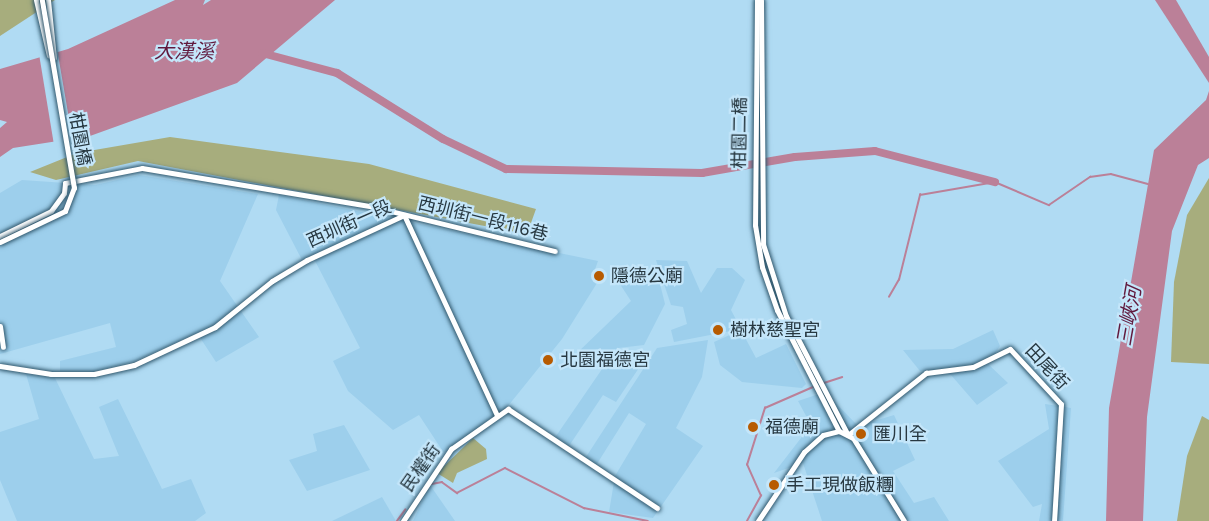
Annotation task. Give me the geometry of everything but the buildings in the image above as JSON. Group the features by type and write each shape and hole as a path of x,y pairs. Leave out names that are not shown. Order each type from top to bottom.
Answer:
{"street":[{"path":"36,0 60,107"},
{"name":"柑園橋","path":"0,242 65,211 72,198 42,0"},
{"path":"48,0 60,107"},
{"name":"柑園二橋","path":"757,0 755,225 765,266"},
{"name":"柑園二橋","path":"761,0 759,211 765,266"},
{"name":"西圳街一段116巷","path":"0,236 51,211 64,193 64,183 142,168 404,215 555,251"},
{"name":"西圳街一段","path":"0,366 51,375 94,374 134,365 215,327 272,281 307,260 404,215 497,415"},
{"path":"765,266 777,310 839,431"},
{"path":"765,266 786,316 848,435 904,521"},
{"path":"0,326 3,347"},
{"name":"田尾街","path":"848,435 926,373 973,367 1010,349 1061,404 1054,521"},
{"path":"497,415 517,411 564,450 657,508"},
{"name":"民權街","path":"403,521 450,449 497,415"},
{"path":"758,521 804,452 823,435 839,431 848,435"}],"shaded area":[{"path":"139,175 258,194 220,281 259,337 216,362 197,333 135,361 92,372 60,371 60,361 116,347 110,323 0,354 0,193 22,180 95,185"},
{"path":"279,195 598,261 592,278 597,283 562,339 508,406 444,453 419,415 393,430 348,391 333,361 360,348 312,255 302,260 276,210"},
{"path":"656,260 687,261 701,293 717,268 732,268 745,280 731,310 741,329 674,342 671,330 687,324 683,307 671,305"},
{"path":"614,265 658,276 665,304 644,345 618,348 594,360 579,358 576,354 631,301 612,272"},
{"path":"741,330 756,358 786,344 806,384 802,388 742,382 720,365 714,342"},
{"path":"993,330 1000,346 988,364 1008,383 977,405 951,375 920,371 903,350 953,349"},
{"path":"708,340 702,377 676,428 703,446 653,518 609,512 615,476 646,424 629,413 595,467 584,460 657,348"},
{"path":"651,350 616,402 603,395 567,449 554,439 611,356"},
{"path":"26,374 55,378 94,459 119,456 99,407 118,399 162,489 191,479 206,513 195,521 17,521 0,480 0,432 39,419"},
{"path":"825,392 858,426 894,415 915,460 893,471 914,503 934,497 949,521 822,521 803,463 774,473 811,425 798,401"},
{"path":"1045,404 1071,408 1063,521 1039,521 1042,504 1033,507 998,461 1049,429"},
{"path":"344,425 370,470 307,491 289,460 317,451 313,434"},
{"path":"430,485 455,521 413,521"},
{"path":"382,497 396,521 332,521"}],"green space":[{"path":"0,0 55,0 0,36"},
{"path":"170,137 369,164 536,209 527,234 138,161 56,180 30,172 77,153"},
{"path":"1209,178 1209,364 1171,362 1174,282 1187,215"},
{"path":"1202,416 1209,420 1209,521 1177,521 1187,456"},
{"path":"473,438 486,449 487,459 457,473 453,483 437,473"}],"water":[{"name":"大漢溪","path":"175,0 205,0 203,5 211,0 335,0 237,83 90,136 13,148 0,157 0,128 7,122 0,120 0,69 68,49"},
{"path":"1155,0 1176,0 1209,57 1209,83"},
{"name":"三峽河","path":"1209,91 1209,158 1198,165 1172,231 1147,417 1143,521 1106,521 1109,408 1154,150 1206,100"}],"pier":[{"path":"57,49 73,142 54,145 39,54"}],"waterway":[{"path":"262,53 337,73 443,139 506,169 702,173 795,157 875,151 995,182"},
{"path":"889,297 899,280 920,195 995,182 1049,205 1090,177 1111,174 1148,184"},
{"path":"824,383 842,377"},
{"path":"747,521 761,496 747,465 765,408 813,387"},
{"path":"432,484 442,482 457,493 505,468 584,508 648,521"},
{"path":"397,521 405,510"}],"place":[{"name":"隱德公廟","path":"599,276"},
{"name":"樹林慈聖宮","path":"718,330"},
{"name":"北園福德宮","path":"548,360"},
{"name":"福德廟","path":"753,427"},
{"name":"匯川全","path":"861,434"},
{"name":"手工現做飯糰","path":"774,485"}]}
